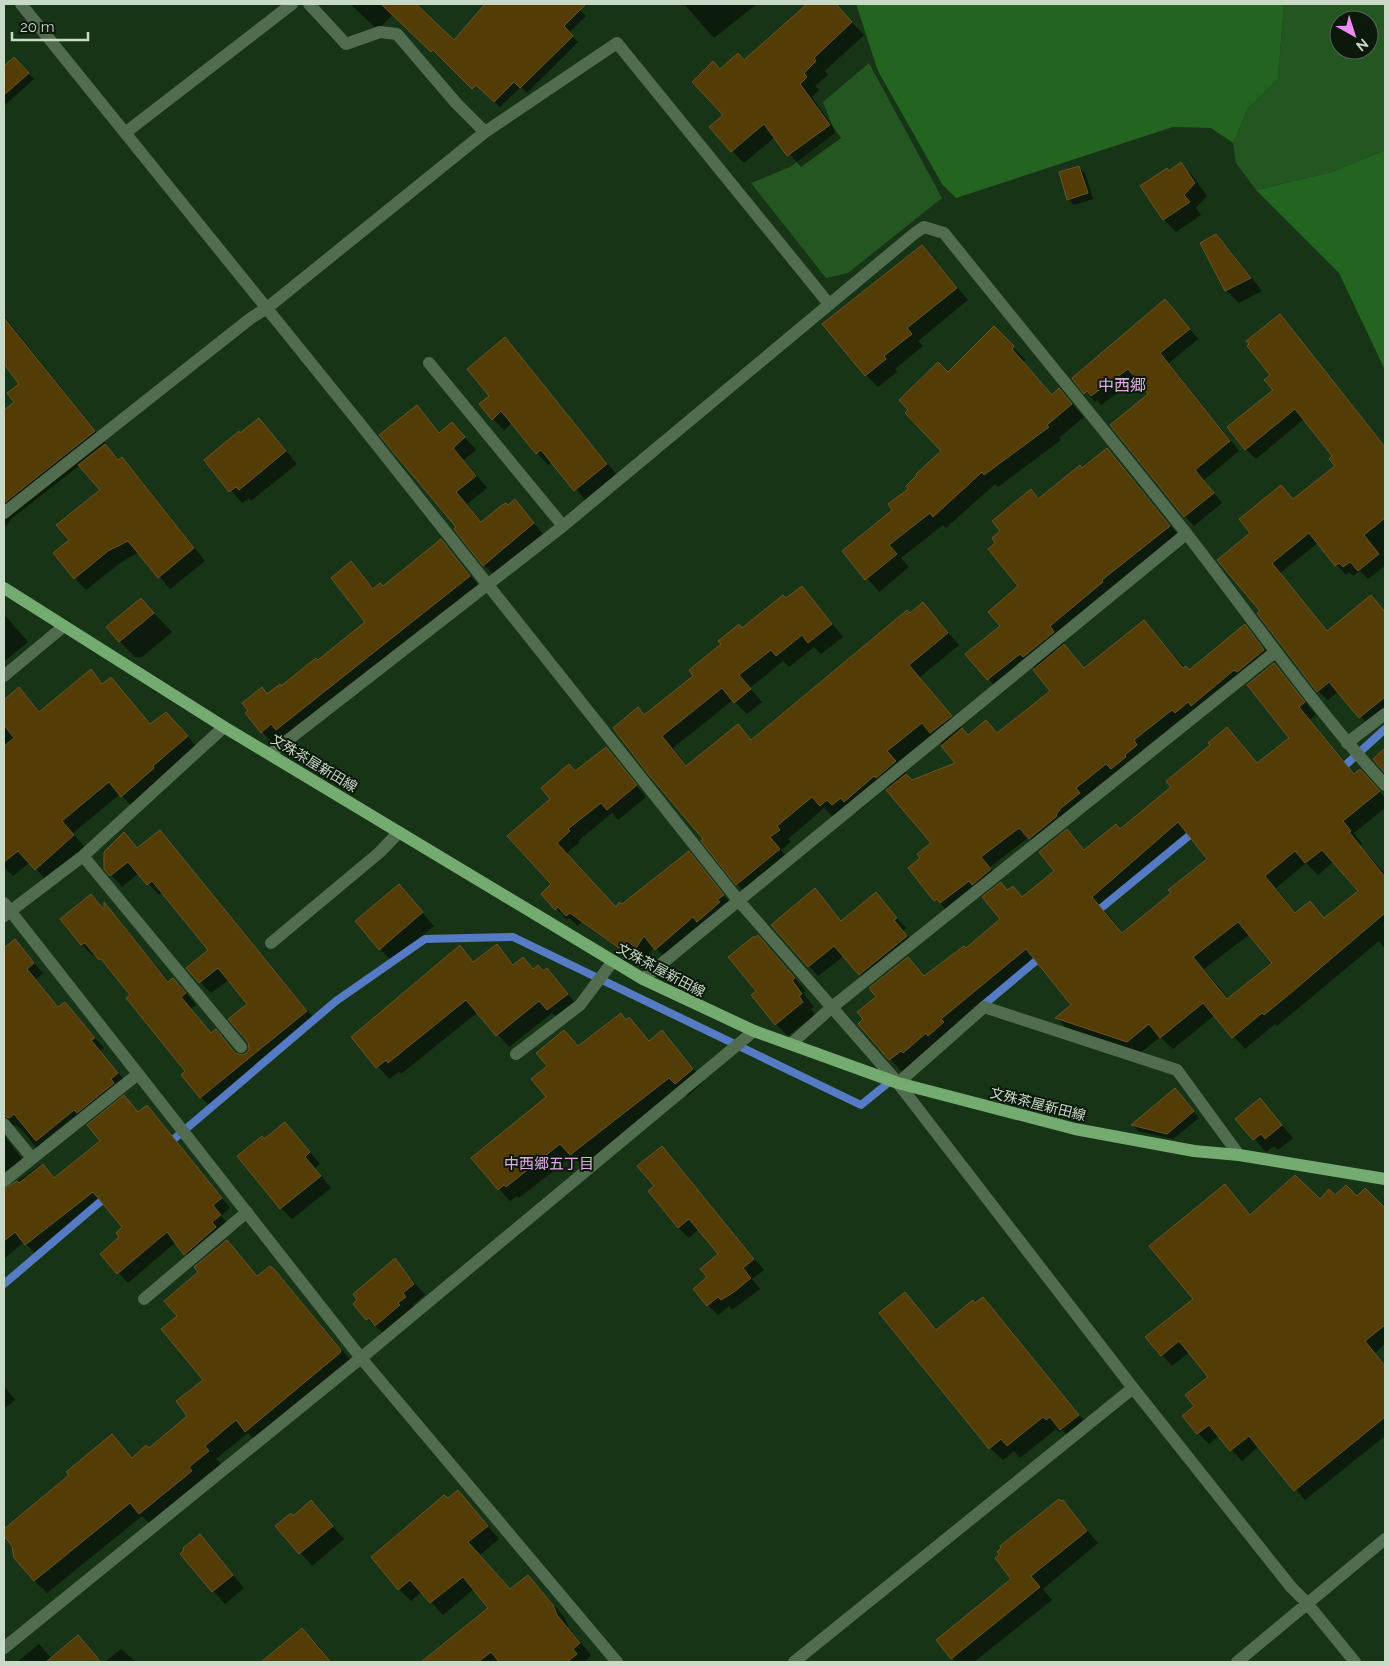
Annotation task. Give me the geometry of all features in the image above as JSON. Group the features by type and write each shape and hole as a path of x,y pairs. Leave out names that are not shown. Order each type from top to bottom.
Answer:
{"main road":[{"name":"文殊茶屋新田線","path":"4,588 224,727 643,980 754,1031 898,1083 1075,1129 1194,1151 1239,1155 1385,1180"}],"street":[{"path":"21,4 268,308 738,900 898,1083 1133,1388 1291,1587 1306,1602 1356,1662"},
{"path":"126,133 292,4"},
{"path":"309,4 346,44 380,32 397,34 456,103 485,132"},
{"path":"4,513 251,318 268,308 485,132 617,43 829,304"},
{"path":"270,754 563,526 924,227 944,232 1186,534 1274,652 1347,743 1385,785"},
{"path":"430,363 563,526"},
{"path":"643,980 738,900 1186,534"},
{"path":"4,676 64,626"},
{"path":"791,1044 831,1008 1274,652"},
{"path":"1347,743 1385,714"},
{"path":"224,727 83,856 6,910 138,1074 361,1358 617,1662"},
{"path":"271,943 380,852 399,832"},
{"path":"83,856 241,1047"},
{"path":"516,1054 580,1005 613,962"},
{"path":"898,1083 984,1007 1177,1070 1239,1155"},
{"path":"4,1648 361,1358 754,1031"},
{"path":"4,1181 138,1074"},
{"path":"4,1124 32,1158"},
{"path":"144,1298 247,1212"},
{"path":"794,1662 1133,1388"},
{"path":"1236,1662 1306,1602 1385,1539"}],"green space":[{"path":"856,4 1284,4 1278,79 1248,108 1233,143 1211,128 1173,127 956,198 942,184 878,71"},
{"path":"1284,4 1385,4 1385,150 1332,172 1256,190 1236,163 1233,143 1248,108 1278,79"},
{"path":"869,63 942,198 848,273 826,278 751,183 790,167 835,133 823,102"},
{"path":"1385,150 1385,370 1339,273 1256,190 1332,172"}],"building":[{"path":"381,4 416,4 454,40 485,4 586,4 564,26 573,36 520,88 514,82 494,102 476,85 472,89 433,50 431,52"},
{"path":"807,4 836,4 852,22 814,58 816,61 804,73 807,77 800,84 830,125 787,156 764,124 731,152 709,127 723,115 692,82 713,61 720,69 738,53 744,60"},
{"path":"14,57 29,73 4,95 4,66"},
{"path":"1181,162 1195,183 1184,195 1190,202 1163,220 1140,186 1167,168 1169,171"},
{"path":"1079,166 1088,193 1067,200 1059,172"},
{"path":"1216,234 1251,278 1225,291 1200,243"},
{"path":"922,245 957,288 907,328 912,334 884,356 886,359 865,376 822,324"},
{"path":"1165,299 1190,329 1160,353 1230,441 1195,470 1214,493 1184,517 1110,425 1148,394 1128,369 1091,396 1087,391 1084,394 1072,378"},
{"path":"1280,314 1385,447 1385,518 1364,535 1379,554 1358,571 1350,562 1343,567 1339,563 1335,566 1309,533 1272,563 1327,631 1371,595 1385,612 1385,697 1359,718 1329,682 1317,692 1257,613 1260,611 1217,560 1250,533 1239,519 1281,485 1293,499 1335,466 1329,459 1332,456 1295,409 1245,450 1227,427 1273,390 1264,380 1270,375 1247,346 1249,344 1246,341"},
{"path":"4,318 95,431 4,503 4,410 14,402 7,393 19,384 4,364"},
{"path":"994,326 1014,346 1012,349 1052,395 1059,388 1072,404 1047,425 1049,427 984,475 982,472 933,517 930,513 889,545 897,554 865,580 842,551 892,510 888,504 908,489 906,486 916,474 941,451 905,413 908,410 899,400 938,362 948,372"},
{"path":"505,337 607,464 574,491 541,450 536,454 501,411 492,420 479,404 489,396 467,369"},
{"path":"417,405 439,433 452,422 465,437 453,448 476,476 456,492 481,522 502,505 506,503 508,505 515,499 534,523 483,566 454,529 456,527 379,435"},
{"path":"259,418 286,451 239,490 236,487 229,492 204,460 239,431 240,433"},
{"path":"105,444 118,460 122,457 194,548 158,578 128,541 108,551 74,579 53,553 69,540 56,525 100,490 78,465"},
{"path":"1107,448 1170,526 1102,580 1103,582 1050,626 1054,632 1023,657 1020,654 987,680 965,654 1000,626 988,612 1018,586 988,549 995,543 992,538 1000,531 992,521 1031,489 1038,499 1080,465 1082,468"},
{"path":"441,539 470,576 276,730 271,724 261,733 245,713 248,711 242,703 262,687 267,694 280,684 281,686 316,658 318,660 365,622 331,578 351,561 373,589 380,583 383,586"},
{"path":"802,586 832,624 808,643 802,635 776,656 771,650 739,675 751,689 734,703 722,688 662,736 686,766 738,724 751,740 907,610 910,613 923,602 948,633 909,665 952,716 930,733 922,723 887,751 896,761 876,778 874,776 844,802 841,798 832,805 827,800 820,806 812,797 777,826 780,830 770,837 780,849 736,885 701,841 703,839 649,775 613,728 638,707 644,715 693,676 689,670 721,644 718,641 739,624 742,628 783,595 786,598"},
{"path":"141,598 154,613 119,642 106,627"},
{"path":"1144,620 1183,668 1186,666 1189,670 1245,624 1264,650 1237,672 1234,670 1191,706 1188,702 1175,713 1172,710 1134,740 1137,745 1125,755 1126,757 1111,769 1106,764 1076,788 1080,793 1061,808 1057,816 1029,839 1019,828 981,857 991,869 972,885 969,881 940,903 937,899 934,901 908,868 920,858 917,854 931,843 886,790 906,774 912,780 955,763 941,746 962,728 968,735 986,720 997,733 1050,691 1033,670 1064,644 1084,668"},
{"path":"1274,663 1305,702 1299,707 1354,774 1360,769 1380,791 1343,821 1351,831 1349,832 1385,877 1385,913 1264,1015 1262,1013 1232,1038 1203,1003 1160,1038 1149,1024 1127,1042 1055,1018 1071,1005 1026,949 941,1019 944,1022 928,1036 926,1033 903,1053 901,1051 889,1060 858,1024 863,1019 857,1012 876,997 869,988 908,957 924,976 964,946 966,948 1000,919 982,897 1001,882 1007,890 1013,886 1022,897 1054,871 1039,852 1067,829 1084,850 1116,824 1120,829 1171,787 1166,781 1210,745 1208,743 1227,727 1257,763 1289,738 1247,685","holes":["1178,822 1207,859 1168,890 1171,893 1122,933 1092,897","1322,850 1358,891 1324,918 1310,901 1295,913 1265,876 1295,851 1305,863","1238,922 1272,963 1227,999 1193,957"]},
{"path":"91,669 102,684 111,677 150,724 166,712 188,736 121,797 109,782 62,821 74,835 35,870 18,851 4,862 4,746 14,738 4,725 4,700 19,687 39,712"},
{"path":"606,747 637,785 607,810 601,803 568,829 570,831 557,843 616,907 619,902 622,904 689,851 724,895 717,900 720,902 697,922 693,917 655,950 644,936 636,948 627,941 620,949 570,913 566,916 558,907 555,910 541,894 551,884 507,836 550,799 541,788 569,764 575,771"},
{"path":"1385,748 1385,773 1373,759"},
{"path":"160,830 307,1011 200,1098 181,1075 185,1071 126,998 130,995 101,959 99,960 85,943 81,945 60,919 91,894 104,910 104,902 168,982 173,978 186,993 181,997 211,1033 216,1029 235,1053 242,1055 247,1053 249,1049 248,1042 228,1019 247,1004 218,968 199,983 186,968 208,950 152,881 147,885 128,862 110,876 104,869 104,852 124,832 137,848"},
{"path":"399,884 423,912 379,950 355,921"},
{"path":"815,888 841,921 876,892 897,918 894,920 907,936 859,975 834,946 808,967 771,925"},
{"path":"758,935 795,978 792,980 802,994 799,996 803,1002 775,1025 751,995 756,991 728,957 754,936 755,938"},
{"path":"15,939 34,963 27,969 58,1007 65,1002 95,1038 91,1040 118,1073 111,1079 114,1083 77,1113 74,1110 36,1141 14,1114 9,1118 4,1116 4,948"},
{"path":"497,944 513,965 523,957 533,969 538,965 543,971 547,968 568,994 547,1010 539,1001 496,1036 466,1000 388,1063 386,1060 376,1068 351,1037 460,945 473,962"},
{"path":"621,1013 626,1020 629,1017 649,1041 662,1030 693,1069 675,1084 669,1078 570,1155 560,1144 506,1187 504,1185 498,1190 471,1158 546,1097 531,1079 547,1066 536,1053 564,1030 578,1046"},
{"path":"1175,1088 1194,1111 1167,1134 1131,1125"},
{"path":"124,1095 138,1112 147,1105 222,1198 213,1205 221,1215 212,1222 216,1227 184,1255 167,1232 117,1274 100,1254 119,1237 116,1233 122,1227 93,1192 25,1245 15,1232 4,1241 4,1189 17,1181 19,1183 43,1164 54,1178 100,1141 87,1125"},
{"path":"1260,1098 1282,1125 1265,1139 1261,1134 1253,1140 1235,1119"},
{"path":"285,1122 310,1152 305,1157 321,1176 280,1209 237,1156 262,1136 264,1139"},
{"path":"662,1146 754,1259 743,1268 751,1278 734,1292 721,1300 718,1297 707,1306 693,1289 707,1277 700,1269 718,1254 689,1219 678,1228 648,1191 654,1186 637,1166"},
{"path":"1295,1175 1320,1199 1329,1189 1335,1195 1346,1185 1357,1196 1365,1188 1385,1208 1385,1325 1365,1341 1385,1366 1385,1417 1294,1491 1249,1436 1230,1451 1209,1425 1197,1434 1182,1416 1194,1406 1185,1395 1208,1377 1179,1341 1161,1356 1145,1337 1193,1299 1149,1246 1225,1184 1250,1215"},
{"path":"227,1240 257,1276 270,1266 274,1269 341,1350 340,1353 245,1432 236,1420 205,1446 209,1451 189,1467 192,1471 139,1514 130,1503 34,1581 14,1558 12,1546 4,1536 4,1529 69,1475 66,1472 112,1434 132,1458 146,1445 149,1448 187,1416 176,1401 203,1380 161,1329 177,1316 164,1301 198,1272 194,1267"},
{"path":"395,1258 414,1284 403,1293 406,1297 398,1303 400,1305 375,1326 369,1318 366,1320 353,1304 357,1300 353,1294"},
{"path":"905,1292 936,1330 973,1300 975,1303 983,1297 1079,1415 1060,1430 1050,1417 1046,1420 1043,1417 1007,1446 1001,1439 989,1449 879,1313"},
{"path":"458,1490 488,1526 468,1542 510,1589 528,1575 553,1605 557,1615 580,1643 573,1649 577,1654 567,1662 499,1662 491,1652 478,1662 421,1662 488,1608 463,1577 430,1603 410,1580 398,1590 371,1557 444,1495 448,1498"},
{"path":"1059,1499 1063,1500 1087,1531 1031,1576 1040,1587 951,1659 936,1640 1011,1579 995,1558 999,1555 997,1552 1001,1548 1000,1546"},
{"path":"311,1500 333,1526 299,1554 275,1526 291,1513 293,1516"},
{"path":"200,1534 233,1575 212,1592 180,1554 184,1550 183,1548"},
{"path":"302,1628 331,1662 261,1662"},
{"path":"78,1635 101,1662 46,1662"}],"waterway":[{"path":"1339,771 1385,729"},
{"path":"1095,913 1196,830"},
{"path":"167,1145 336,1001 425,939 513,937 861,1105 893,1079"},
{"path":"981,1007 1043,955"},
{"path":"4,1284 107,1196"}],"district":[{"name":"中西郷","path":"1122,385"},
{"name":"中西郷五丁目","path":"549,1164"}]}
